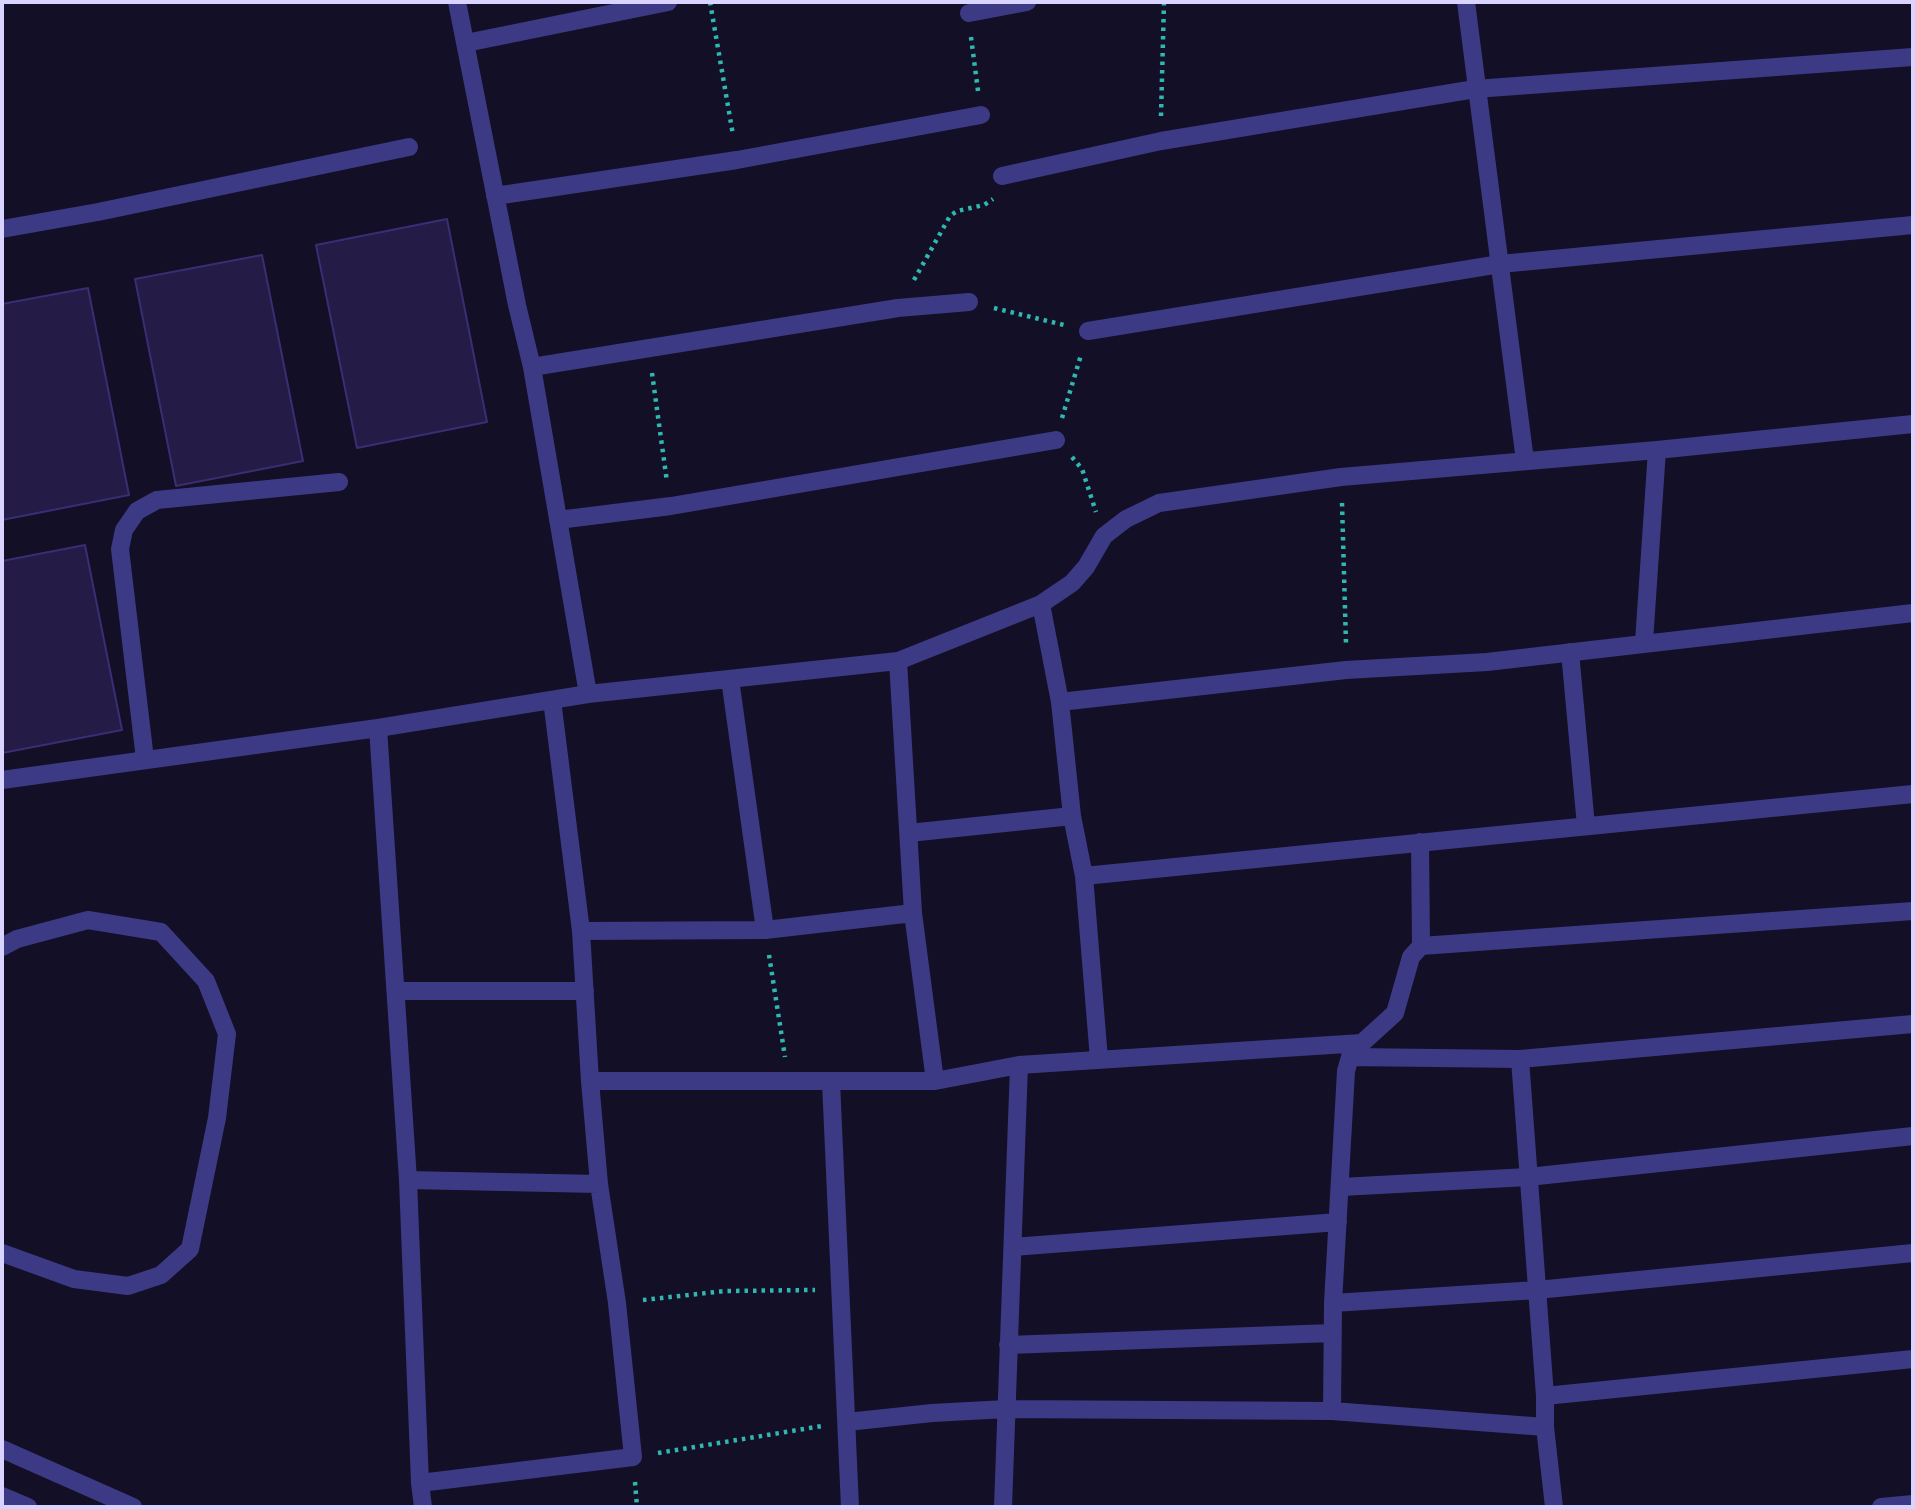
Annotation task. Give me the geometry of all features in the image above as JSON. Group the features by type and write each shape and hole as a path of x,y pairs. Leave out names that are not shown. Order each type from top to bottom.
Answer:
{"street":[{"path":"457,2 532,367 588,694"},
{"path":"466,43 668,2"},
{"path":"969,13 1027,2"},
{"path":"1466,2 1475,89 1525,461"},
{"path":"1002,176 1161,141 1475,89 1913,57"},
{"path":"495,196 737,160 981,115"},
{"path":"2,229 98,212 409,147"},
{"path":"1088,331 1500,264 1913,225"},
{"path":"532,367 898,308 969,302"},
{"path":"2,780 377,728 588,694 898,661 1041,604 1072,583 1086,567 1104,536 1126,519 1159,503 1341,477 1657,450 1913,424"},
{"path":"558,520 671,506 1056,440"},
{"path":"1644,642 1657,450"},
{"path":"145,759 120,549 124,530 137,511 157,500 339,482"},
{"path":"1041,604 1060,702 1072,816 1084,876 1099,1059"},
{"path":"1060,702 1346,670 1486,662 1913,613"},
{"path":"1570,652 1586,826"},
{"path":"898,661 912,913 935,1081"},
{"path":"730,679 765,930"},
{"path":"420,1483 633,1457 617,1303 599,1184 581,931 552,700"},
{"path":"377,728 408,1180 423,1507"},
{"path":"1084,876 1913,794"},
{"path":"909,833 1072,816"},
{"path":"1332,1411 1333,1303 1346,1071 1350,1057 1395,1013 1411,957 1421,946 1420,842"},
{"path":"1421,946 1913,911"},
{"path":"581,931 765,930 912,913"},
{"path":"2,947 17,939 88,920 161,932 206,981 226,1034 218,1118 190,1249 161,1275 128,1286 74,1279 2,1253"},
{"path":"396,991 585,991"},
{"path":"1350,1057 1520,1059 1913,1024"},
{"path":"590,1081 935,1081 1019,1065 1362,1043"},
{"path":"1520,1059 1545,1396 1545,1427 1554,1507"},
{"path":"1003,1507 1019,1065"},
{"path":"831,1082 850,1507"},
{"path":"1341,1186 1528,1177 1913,1136"},
{"path":"408,1180 599,1184"},
{"path":"1013,1247 1338,1222"},
{"path":"1333,1303 1537,1290 1913,1252"},
{"path":"1008,1345 1332,1334"},
{"path":"1545,1396 1913,1359"},
{"path":"847,1422 1006,1409 1332,1411 1545,1427"},
{"path":"2,1449 133,1507"},
{"path":"2,1496 28,1507"},
{"path":"1881,1507 1913,1504"}],"path":[{"path":"710,2 737,160"},
{"path":"1161,141 1164,2"},
{"path":"969,13 981,115"},
{"path":"898,308 950,216 957,211 984,205 993,199 999,192 1002,176"},
{"path":"969,302 1088,331 1056,440 1082,469 1104,536"},
{"path":"649,348 671,506"},
{"path":"1341,477 1346,670"},
{"path":"765,930 789,1082"},
{"path":"617,1303 725,1291 841,1290"},
{"path":"633,1457 847,1422"}],"building":[{"path":"447,219 487,422 357,448 316,245"},
{"path":"262,255 303,461 176,486 135,279"},
{"path":"88,288 129,495 2,520 2,304"},
{"path":"85,545 122,730 2,753 2,561"}]}
